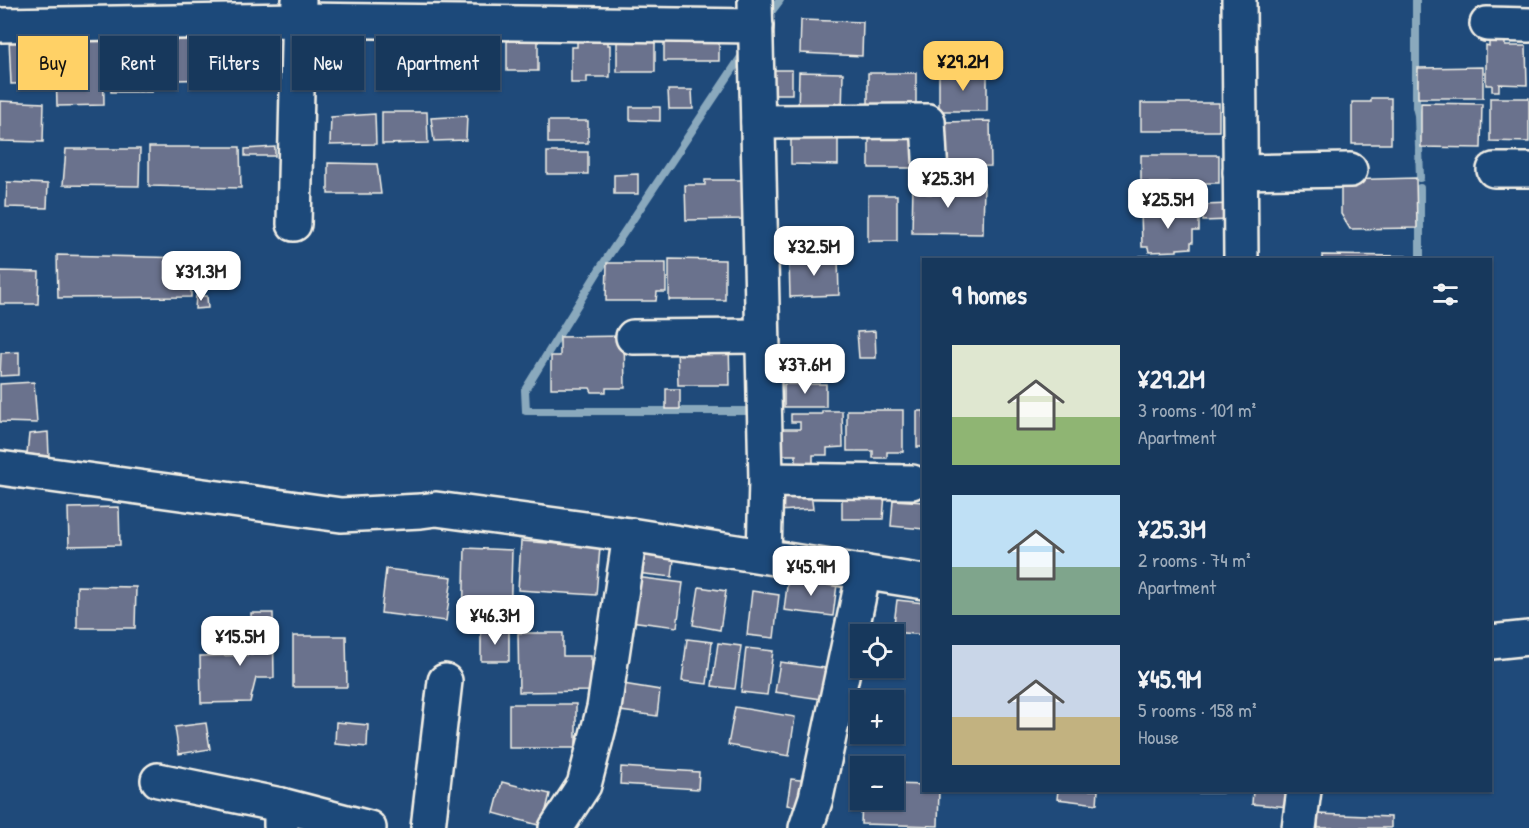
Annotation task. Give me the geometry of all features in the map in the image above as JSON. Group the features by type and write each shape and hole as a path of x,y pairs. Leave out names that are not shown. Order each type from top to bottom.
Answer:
{"street":[{"path":"1239,0 1241,258"},
{"path":"294,224 299,10"},
{"path":"0,25 299,10 756,13 766,480 764,556"},
{"path":"1487,24 1529,25"},
{"path":"758,122 928,122 931,176"},
{"path":"1240,172 1350,170"},
{"path":"1494,170 1529,170"},
{"path":"633,337 762,336"},
{"path":"0,468 341,515 421,512 436,509 630,535 922,582"},
{"path":"766,480 912,482"},
{"path":"556,828 584,785 604,708 630,535"},
{"path":"806,828 816,798 864,572"},
{"path":"1492,642 1529,638"},
{"path":"428,828 445,681"},
{"path":"158,780 281,817 369,828"},
{"path":"1299,828 1304,792"}],"building":[{"path":"801,20 863,22 862,56 800,53"},
{"path":"150,29 150,36 110,36 110,30"},
{"path":"1489,31 1505,31 1505,46 1526,46 1527,85 1499,84 1499,91 1492,91 1492,85 1486,85 1486,45 1489,46"},
{"path":"103,33 103,36 100,36 100,90 104,90 104,105 57,106 57,90 88,90 88,36 55,36 55,34"},
{"path":"617,33 655,33 655,72 617,72"},
{"path":"218,34 218,36 189,36 189,80 177,80 177,36 174,35"},
{"path":"608,34 610,77 587,77 587,83 571,83 571,47 577,47 577,36"},
{"path":"664,38 719,38 719,61 664,61"},
{"path":"9,39 18,39 18,84 11,84"},
{"path":"507,41 538,41 538,71 507,71"},
{"path":"1483,67 1483,98 1418,98 1418,68"},
{"path":"769,70 792,70 792,94 769,94"},
{"path":"799,72 843,73 842,113 798,112"},
{"path":"939,72 987,72 987,111 939,111"},
{"path":"868,73 916,73 916,112 868,112"},
{"path":"111,90 152,90 152,92 111,92"},
{"path":"668,90 692,90 693,109 669,109"},
{"path":"1371,98 1391,98 1391,144 1352,144 1352,102 1371,102"},
{"path":"1490,98 1529,98 1529,142 1490,141"},
{"path":"0,101 44,103 43,142 0,141"},
{"path":"1141,103 1219,103 1219,131 1141,131"},
{"path":"1421,103 1482,104 1481,148 1421,147"},
{"path":"630,107 660,107 660,121 630,120"},
{"path":"382,112 427,112 428,143 382,144"},
{"path":"375,114 376,144 330,145 331,117"},
{"path":"467,116 466,140 434,141 431,118"},
{"path":"548,121 588,121 588,143 548,143"},
{"path":"990,121 991,166 944,167 943,122"},
{"path":"791,130 838,130 838,165 791,164"},
{"path":"869,131 916,131 916,168 869,168"},
{"path":"149,147 240,147 241,188 149,186"},
{"path":"275,147 275,156 245,156 245,149"},
{"path":"66,149 140,149 139,186 63,185"},
{"path":"547,152 588,152 588,174 547,174"},
{"path":"1141,155 1219,155 1219,183 1141,183"},
{"path":"328,163 377,164 381,194 328,194"},
{"path":"638,174 638,194 614,194 614,175"},
{"path":"1416,178 1417,228 1350,229 1341,214 1341,180"},
{"path":"705,180 745,180 745,219 686,220 685,185 705,185"},
{"path":"7,182 48,184 47,208 6,207"},
{"path":"913,183 984,184 983,234 912,233"},
{"path":"868,195 897,195 897,241 868,241"},
{"path":"1230,204 1230,220 1203,221 1203,205"},
{"path":"1141,210 1193,210 1193,219 1199,219 1199,231 1193,231 1191,248 1149,252 1148,247 1142,247"},
{"path":"57,255 191,258 191,297 58,298"},
{"path":"1322,255 1406,256 1406,258 1322,258"},
{"path":"1140,256 1207,257 1207,258 1140,258"},
{"path":"838,258 839,295 790,297 789,259"},
{"path":"669,259 725,260 725,300 669,300"},
{"path":"607,263 666,263 666,292 657,292 656,301 606,301"},
{"path":"0,271 39,272 38,304 0,304"},
{"path":"196,296 207,296 208,308 195,309"},
{"path":"875,331 876,358 859,358 857,332"},
{"path":"624,336 625,388 606,388 606,392 592,392 590,388 551,388 551,356 560,356 560,337"},
{"path":"677,344 729,344 730,385 678,385"},
{"path":"19,352 19,375 0,376 1,353"},
{"path":"34,382 37,423 0,422 0,384"},
{"path":"784,384 826,384 826,407 784,407"},
{"path":"666,389 680,389 680,409 666,409"},
{"path":"847,410 903,410 903,452 887,452 887,458 873,458 873,451 847,451"},
{"path":"822,411 842,411 843,447 827,448 827,455 813,455 813,463 796,463 796,455 776,455 775,429 800,429 800,422 791,422 791,414 822,414"},
{"path":"917,411 922,411 922,447 917,447"},
{"path":"48,432 49,456 27,454 29,434"},
{"path":"811,493 813,509 777,511 774,494"},
{"path":"842,494 885,494 883,519 842,519"},
{"path":"893,500 922,502 922,529 891,526"},
{"path":"119,507 120,545 69,546 68,508"},
{"path":"521,541 600,547 596,595 518,590"},
{"path":"465,548 512,550 510,624 463,623"},
{"path":"638,555 674,559 672,577 636,573"},
{"path":"386,569 452,577 446,621 381,613"},
{"path":"635,577 683,583 677,627 630,621"},
{"path":"788,578 837,584 833,616 784,610"},
{"path":"77,586 136,587 135,628 77,628"},
{"path":"699,587 726,591 720,630 693,625"},
{"path":"752,591 779,595 774,638 747,635"},
{"path":"897,600 922,603 922,635 904,633 904,624 894,624"},
{"path":"251,613 273,613 274,678 256,678 250,702 201,703 200,656 252,655"},
{"path":"509,631 509,661 481,661 481,632"},
{"path":"518,633 563,633 563,656 591,656 592,691 519,692"},
{"path":"293,636 346,636 347,687 293,687"},
{"path":"687,639 712,642 707,684 682,681"},
{"path":"718,643 741,646 735,689 712,686"},
{"path":"746,648 773,651 767,695 741,692"},
{"path":"780,662 832,669 827,700 775,692"},
{"path":"617,683 660,690 657,716 613,710"},
{"path":"509,704 576,704 576,748 509,748"},
{"path":"735,707 795,717 789,756 728,745"},
{"path":"336,722 368,725 367,747 335,744"},
{"path":"206,723 210,749 179,754 175,727"},
{"path":"621,767 699,772 698,789 620,784"},
{"path":"791,779 819,782 804,807 787,805"},
{"path":"502,782 550,794 542,826 494,813"},
{"path":"904,784 922,785 922,792 939,792 938,826 861,824 862,810 904,810"},
{"path":"1058,792 1098,792 1097,804 1057,799"},
{"path":"1153,792 1222,792 1222,793"},
{"path":"1253,792 1291,792 1290,807 1252,804"},
{"path":"1318,814 1391,817 1391,828 1318,828"}],"waterway":[{"path":"771,12 780,0"},
{"path":"1416,0 1416,107 1420,178"},
{"path":"745,51 599,270 525,390 526,411 751,411"},
{"path":"1420,188 1420,258"}]}
